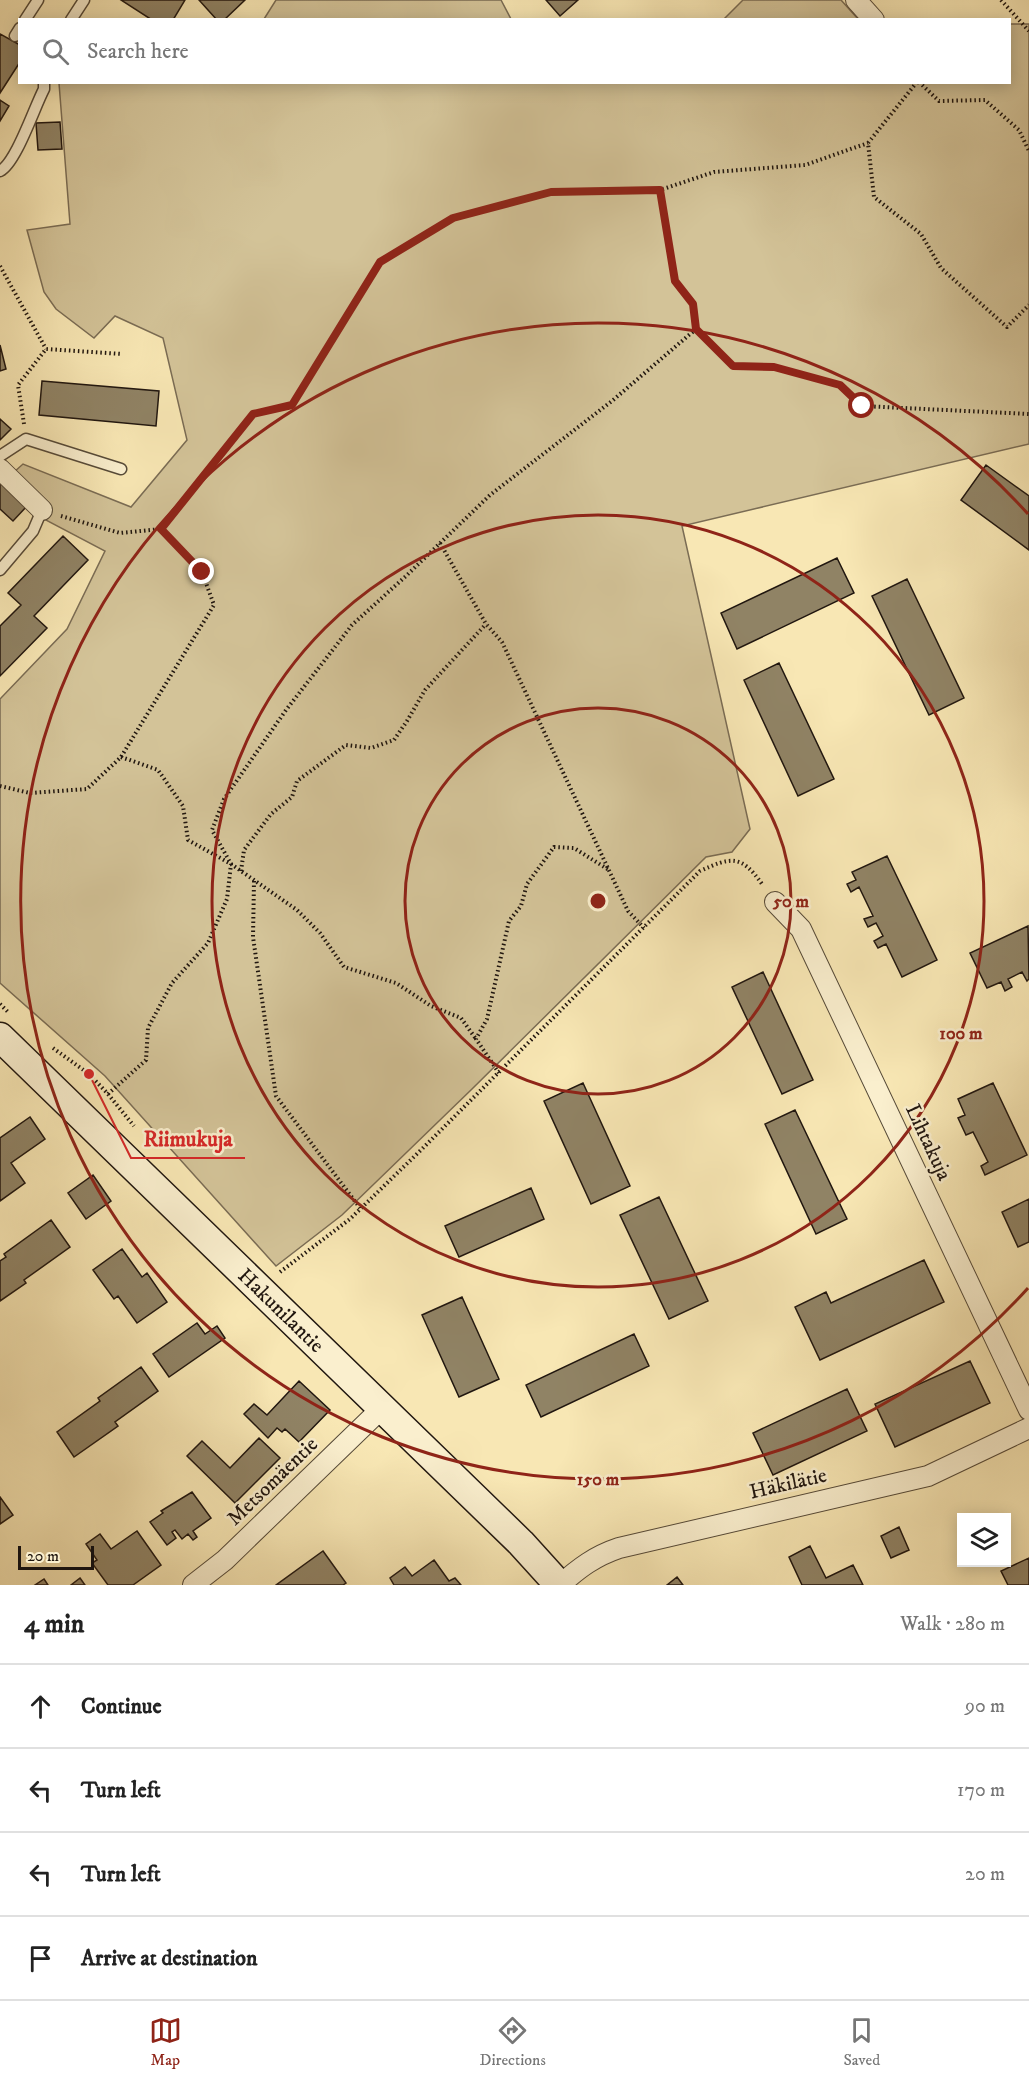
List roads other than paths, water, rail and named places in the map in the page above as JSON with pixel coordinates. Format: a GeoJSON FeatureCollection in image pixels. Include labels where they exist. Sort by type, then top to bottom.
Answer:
{"type":"FeatureCollection","features":[{"type":"Feature","properties":{"kind":"street"},"geometry":{"type":"LineString","coordinates":[[856,0],[872,18]]}},
{"type":"Feature","properties":{"kind":"street"},"geometry":{"type":"LineString","coordinates":[[0,469],[42,510]]}},
{"type":"Feature","properties":{"kind":"street","name":"Lihtakuja"},"geometry":{"type":"LineString","coordinates":[[775,902],[801,929],[1029,1410]]}},
{"type":"Feature","properties":{"kind":"street","name":"Hakunilantie"},"geometry":{"type":"LineString","coordinates":[[0,1037],[521,1543],[559,1585]]}},
{"type":"Feature","properties":{"kind":"street","name":"Metsomäentie"},"geometry":{"type":"LineString","coordinates":[[193,1585],[225,1560],[382,1408]]}},
{"type":"Feature","properties":{"kind":"street","name":"Häkilätie"},"geometry":{"type":"LineString","coordinates":[[559,1585],[582,1565],[601,1554],[928,1476],[1029,1428]]}},
{"type":"Feature","properties":{"kind":"lane"},"geometry":{"type":"LineString","coordinates":[[26,18],[38,0]]}},
{"type":"Feature","properties":{"kind":"lane"},"geometry":{"type":"LineString","coordinates":[[72,18],[84,0]]}},
{"type":"Feature","properties":{"kind":"lane"},"geometry":{"type":"LineString","coordinates":[[0,171],[7,168],[20,143],[44,89],[44,84]]}},
{"type":"Feature","properties":{"kind":"lane"},"geometry":{"type":"LineString","coordinates":[[0,456],[26,439],[121,469]]}},
{"type":"Feature","properties":{"kind":"lane"},"geometry":{"type":"LineString","coordinates":[[0,570],[33,531],[42,510]]}},
{"type":"Feature","properties":{"kind":"place","name":"Riimukuja"},"geometry":{"type":"Point","coordinates":[89,1074]}}]}
